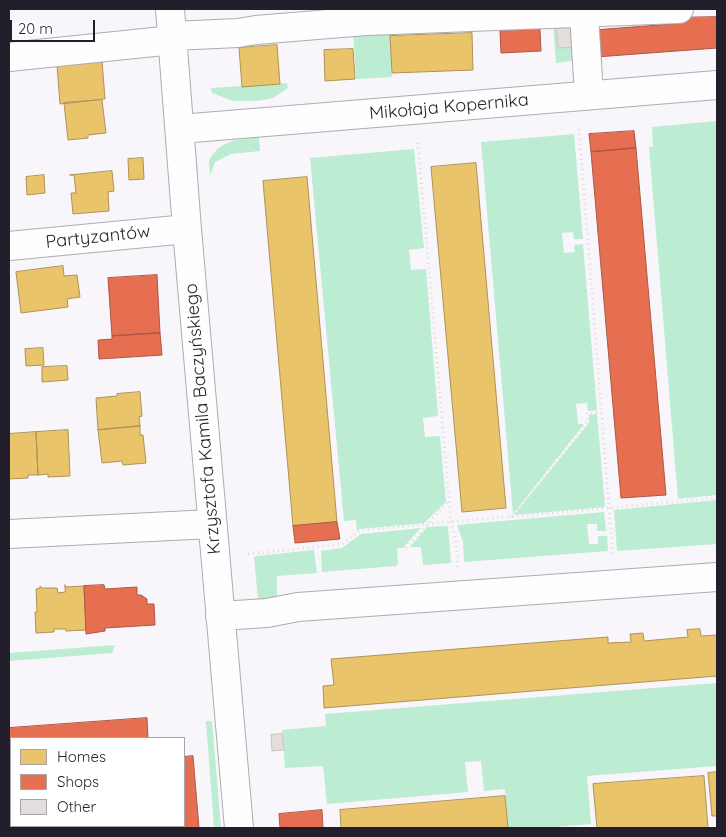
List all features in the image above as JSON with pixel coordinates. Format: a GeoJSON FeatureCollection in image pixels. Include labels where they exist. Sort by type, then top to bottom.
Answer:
{"type":"FeatureCollection","features":[{"type":"Feature","properties":{"kind":"street","name":"Krzysztofa Kamila Baczyńskiego"},"geometry":{"type":"LineString","coordinates":[[170,9],[187,229],[239,828]]}},
{"type":"Feature","properties":{"kind":"street"},"geometry":{"type":"LineString","coordinates":[[9,57],[172,38],[366,21],[679,9]]}},
{"type":"Feature","properties":{"kind":"street"},"geometry":{"type":"LineString","coordinates":[[584,14],[589,95]]}},
{"type":"Feature","properties":{"kind":"street","name":"Mikołaja Kopernika"},"geometry":{"type":"LineString","coordinates":[[180,129],[717,85]]}},
{"type":"Feature","properties":{"kind":"street","name":"Partyzantów"},"geometry":{"type":"LineString","coordinates":[[9,246],[187,229]]}},
{"type":"Feature","properties":{"kind":"street"},"geometry":{"type":"LineString","coordinates":[[9,534],[212,524]]}},
{"type":"Feature","properties":{"kind":"street"},"geometry":{"type":"LineString","coordinates":[[220,616],[267,613],[304,607],[717,577]]}},
{"type":"Feature","properties":{"kind":"path"},"geometry":{"type":"LineString","coordinates":[[579,129],[613,551]]}},
{"type":"Feature","properties":{"kind":"path"},"geometry":{"type":"LineString","coordinates":[[418,143],[451,523],[456,540],[458,562]]}},
{"type":"Feature","properties":{"kind":"path"},"geometry":{"type":"LineString","coordinates":[[511,518],[588,421],[587,413],[601,412]]}},
{"type":"Feature","properties":{"kind":"path"},"geometry":{"type":"LineString","coordinates":[[248,554],[342,544],[361,530],[717,498]]}},
{"type":"Feature","properties":{"kind":"path"},"geometry":{"type":"LineString","coordinates":[[406,548],[449,501]]}},
{"type":"Feature","properties":{"kind":"green space"},"geometry":{"type":"Polygon","coordinates":[[[553,23],[577,26],[557,28],[558,48],[578,47],[578,60],[556,63],[553,23]]]}},
{"type":"Feature","properties":{"kind":"green space"},"geometry":{"type":"Polygon","coordinates":[[[390,29],[392,77],[356,79],[353,30],[390,29]]]}},
{"type":"Feature","properties":{"kind":"green space"},"geometry":{"type":"Polygon","coordinates":[[[287,83],[288,88],[273,98],[257,101],[233,101],[212,93],[211,88],[287,83]]]}},
{"type":"Feature","properties":{"kind":"green space"},"geometry":{"type":"Polygon","coordinates":[[[717,121],[717,495],[678,499],[649,147],[653,147],[652,127],[717,121]]]}},
{"type":"Feature","properties":{"kind":"green space"},"geometry":{"type":"Polygon","coordinates":[[[574,134],[583,239],[574,239],[573,232],[562,233],[564,253],[575,252],[574,245],[583,244],[597,410],[588,411],[587,403],[576,404],[578,424],[584,424],[513,514],[481,142],[574,134]]]}},
{"type":"Feature","properties":{"kind":"green space"},"geometry":{"type":"Polygon","coordinates":[[[259,137],[260,151],[231,154],[215,162],[210,176],[209,160],[224,144],[259,137]]]}},
{"type":"Feature","properties":{"kind":"green space"},"geometry":{"type":"Polygon","coordinates":[[[414,149],[424,248],[409,250],[411,270],[426,269],[438,416],[423,418],[425,437],[440,436],[446,502],[424,523],[359,529],[357,531],[356,520],[344,521],[310,158],[414,149]]]}},
{"type":"Feature","properties":{"kind":"green space"},"geometry":{"type":"Polygon","coordinates":[[[597,414],[605,507],[514,515],[589,423],[589,415],[597,414]]]}},
{"type":"Feature","properties":{"kind":"green space"},"geometry":{"type":"Polygon","coordinates":[[[717,500],[717,544],[617,551],[614,510],[717,500]]]}},
{"type":"Feature","properties":{"kind":"green space"},"geometry":{"type":"Polygon","coordinates":[[[604,512],[606,531],[597,531],[597,524],[587,524],[589,544],[598,544],[598,536],[607,536],[608,551],[464,562],[463,542],[457,525],[604,512]]]}},
{"type":"Feature","properties":{"kind":"green space"},"geometry":{"type":"Polygon","coordinates":[[[448,526],[451,563],[423,565],[421,547],[410,547],[427,527],[448,526]]]}},
{"type":"Feature","properties":{"kind":"green space"},"geometry":{"type":"Polygon","coordinates":[[[421,528],[403,548],[397,548],[398,563],[396,566],[322,572],[321,551],[342,548],[361,534],[421,528]]]}},
{"type":"Feature","properties":{"kind":"green space"},"geometry":{"type":"Polygon","coordinates":[[[314,550],[317,573],[277,576],[277,598],[258,600],[254,557],[314,550]]]}},
{"type":"Feature","properties":{"kind":"green space"},"geometry":{"type":"Polygon","coordinates":[[[115,645],[112,653],[9,661],[9,653],[115,645]]]}},
{"type":"Feature","properties":{"kind":"green space"},"geometry":{"type":"Polygon","coordinates":[[[717,683],[717,766],[587,776],[591,824],[543,828],[508,828],[505,789],[484,791],[481,761],[465,762],[468,792],[327,804],[323,766],[285,768],[282,730],[326,726],[325,714],[717,683]]]}},
{"type":"Feature","properties":{"kind":"green space"},"geometry":{"type":"Polygon","coordinates":[[[206,721],[212,721],[221,828],[214,828],[206,721]]]}},
{"type":"Feature","properties":{"kind":"building: Homes"},"geometry":{"type":"Polygon","coordinates":[[[472,33],[473,70],[392,73],[390,36],[472,33]]]}},
{"type":"Feature","properties":{"kind":"building: Homes"},"geometry":{"type":"Polygon","coordinates":[[[277,45],[280,84],[242,87],[239,48],[277,45]]]}},
{"type":"Feature","properties":{"kind":"building: Homes"},"geometry":{"type":"Polygon","coordinates":[[[353,49],[355,79],[325,81],[324,50],[353,49]]]}},
{"type":"Feature","properties":{"kind":"building: Homes"},"geometry":{"type":"Polygon","coordinates":[[[102,61],[105,99],[60,104],[57,65],[102,61]]]}},
{"type":"Feature","properties":{"kind":"building: Homes"},"geometry":{"type":"Polygon","coordinates":[[[102,100],[106,133],[88,135],[88,138],[68,140],[64,103],[102,100]]]}},
{"type":"Feature","properties":{"kind":"building: Homes"},"geometry":{"type":"Polygon","coordinates":[[[143,158],[144,179],[129,180],[128,159],[143,158]]]}},
{"type":"Feature","properties":{"kind":"building: Homes"},"geometry":{"type":"Polygon","coordinates":[[[476,163],[506,508],[462,512],[431,167],[476,163]]]}},
{"type":"Feature","properties":{"kind":"building: Homes"},"geometry":{"type":"Polygon","coordinates":[[[112,171],[114,191],[108,192],[109,211],[73,214],[71,193],[76,193],[74,175],[70,175],[112,171]]]}},
{"type":"Feature","properties":{"kind":"building: Homes"},"geometry":{"type":"Polygon","coordinates":[[[44,175],[45,193],[27,195],[26,177],[44,175]]]}},
{"type":"Feature","properties":{"kind":"building: Homes"},"geometry":{"type":"Polygon","coordinates":[[[307,177],[337,522],[293,526],[263,181],[307,177]]]}},
{"type":"Feature","properties":{"kind":"building: Homes"},"geometry":{"type":"Polygon","coordinates":[[[63,266],[64,276],[77,275],[80,297],[67,299],[68,307],[21,313],[16,272],[63,266]]]}},
{"type":"Feature","properties":{"kind":"building: Homes"},"geometry":{"type":"Polygon","coordinates":[[[43,348],[44,365],[26,366],[25,349],[43,348]]]}},
{"type":"Feature","properties":{"kind":"building: Homes"},"geometry":{"type":"Polygon","coordinates":[[[67,366],[68,380],[42,382],[42,367],[67,366]]]}},
{"type":"Feature","properties":{"kind":"building: Homes"},"geometry":{"type":"Polygon","coordinates":[[[140,392],[142,416],[139,417],[140,426],[98,430],[96,398],[140,392]]]}},
{"type":"Feature","properties":{"kind":"building: Homes"},"geometry":{"type":"Polygon","coordinates":[[[140,426],[140,435],[143,435],[146,463],[123,465],[122,461],[102,463],[98,430],[140,426]]]}},
{"type":"Feature","properties":{"kind":"building: Homes"},"geometry":{"type":"Polygon","coordinates":[[[68,430],[70,476],[48,477],[48,474],[38,475],[36,432],[68,430]]]}},
{"type":"Feature","properties":{"kind":"building: Homes"},"geometry":{"type":"Polygon","coordinates":[[[36,432],[38,475],[28,475],[28,478],[9,479],[9,434],[36,432]]]}},
{"type":"Feature","properties":{"kind":"building: Homes"},"geometry":{"type":"Polygon","coordinates":[[[65,585],[66,587],[84,586],[86,630],[66,631],[66,629],[54,629],[54,632],[36,633],[36,589],[40,588],[40,586],[42,588],[57,588],[58,593],[65,592],[65,585]]]}},
{"type":"Feature","properties":{"kind":"building: Homes"},"geometry":{"type":"Polygon","coordinates":[[[700,629],[701,636],[717,635],[717,676],[324,708],[323,686],[334,685],[331,659],[608,637],[608,643],[631,642],[630,634],[643,633],[644,641],[688,637],[687,630],[700,629]]]}},
{"type":"Feature","properties":{"kind":"building: Homes"},"geometry":{"type":"Polygon","coordinates":[[[717,772],[717,816],[712,816],[708,773],[717,772]]]}},
{"type":"Feature","properties":{"kind":"building: Homes"},"geometry":{"type":"Polygon","coordinates":[[[704,776],[708,828],[597,828],[593,784],[704,776]]]}},
{"type":"Feature","properties":{"kind":"building: Homes"},"geometry":{"type":"Polygon","coordinates":[[[505,796],[508,828],[341,828],[340,810],[505,796]]]}},
{"type":"Feature","properties":{"kind":"building: Shops"},"geometry":{"type":"Polygon","coordinates":[[[717,17],[717,48],[596,57],[594,30],[671,24],[671,18],[717,17]]]}},
{"type":"Feature","properties":{"kind":"building: Shops"},"geometry":{"type":"Polygon","coordinates":[[[540,29],[541,51],[501,53],[500,31],[540,29]]]}},
{"type":"Feature","properties":{"kind":"building: Shops"},"geometry":{"type":"Polygon","coordinates":[[[634,131],[636,148],[591,152],[589,134],[634,131]]]}},
{"type":"Feature","properties":{"kind":"building: Shops"},"geometry":{"type":"Polygon","coordinates":[[[636,148],[666,495],[621,498],[591,152],[636,148]]]}},
{"type":"Feature","properties":{"kind":"building: Shops"},"geometry":{"type":"Polygon","coordinates":[[[157,275],[160,333],[112,336],[108,278],[157,275]]]}},
{"type":"Feature","properties":{"kind":"building: Shops"},"geometry":{"type":"Polygon","coordinates":[[[160,333],[162,355],[99,359],[98,340],[112,339],[112,336],[160,333]]]}},
{"type":"Feature","properties":{"kind":"building: Shops"},"geometry":{"type":"Polygon","coordinates":[[[337,522],[340,539],[295,543],[293,526],[337,522]]]}},
{"type":"Feature","properties":{"kind":"building: Shops"},"geometry":{"type":"Polygon","coordinates":[[[104,585],[105,589],[137,587],[137,595],[147,599],[147,604],[154,604],[155,625],[105,628],[105,631],[86,634],[84,586],[104,585]]]}},
{"type":"Feature","properties":{"kind":"building: Shops"},"geometry":{"type":"Polygon","coordinates":[[[147,718],[148,737],[10,737],[10,827],[155,828],[9,828],[9,728],[147,718]]]}},
{"type":"Feature","properties":{"kind":"building: Shops"},"geometry":{"type":"Polygon","coordinates":[[[193,756],[199,828],[173,828],[185,827],[185,757],[193,756]]]}},
{"type":"Feature","properties":{"kind":"building: Shops"},"geometry":{"type":"Polygon","coordinates":[[[322,810],[323,828],[280,828],[279,814],[322,810]]]}},
{"type":"Feature","properties":{"kind":"building: Other"},"geometry":{"type":"Polygon","coordinates":[[[577,26],[578,47],[558,48],[556,28],[577,26]]]}},
{"type":"Feature","properties":{"kind":"building: Other"},"geometry":{"type":"Polygon","coordinates":[[[282,734],[284,750],[272,751],[271,735],[282,734]]]}}]}
